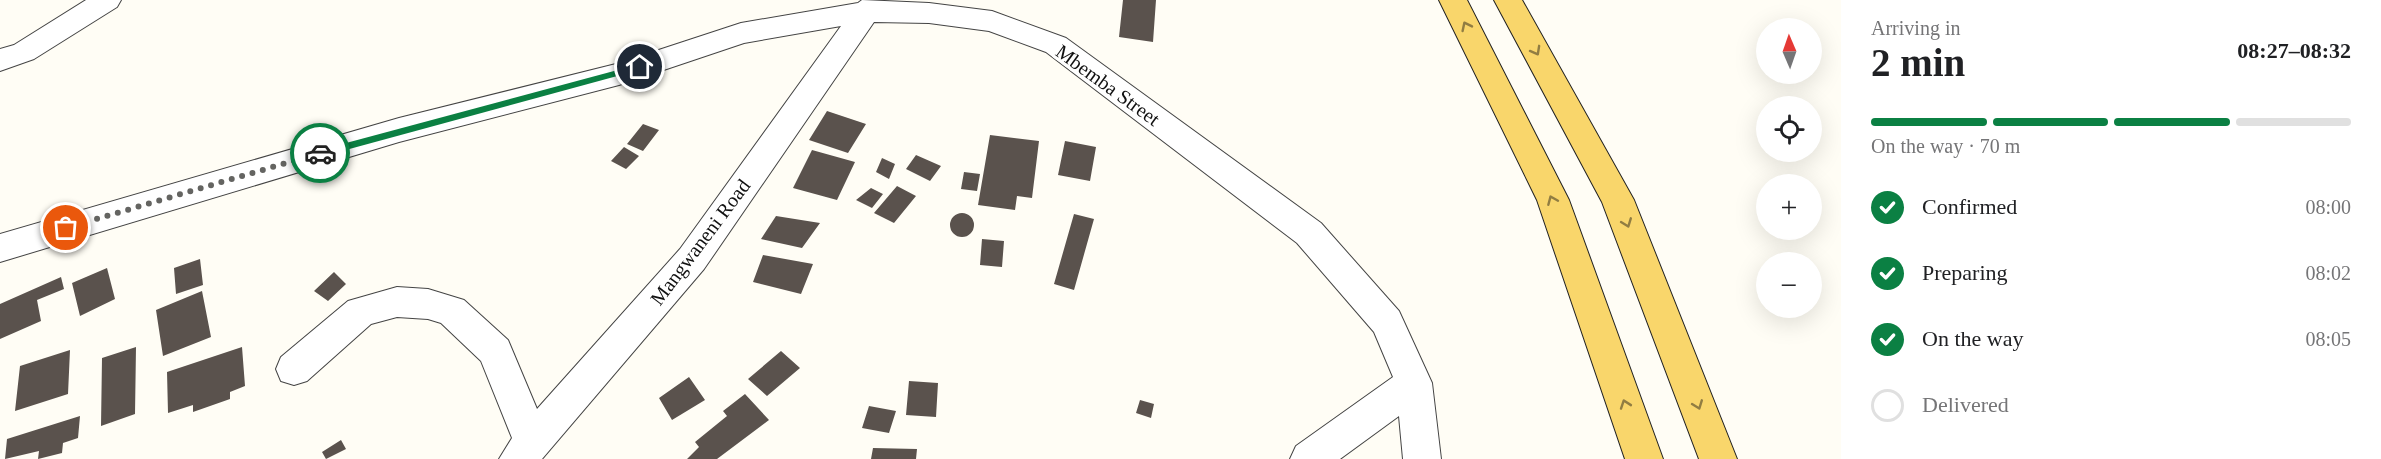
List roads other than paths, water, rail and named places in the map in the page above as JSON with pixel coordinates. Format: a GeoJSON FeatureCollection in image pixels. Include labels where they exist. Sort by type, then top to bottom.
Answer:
{"type":"FeatureCollection","features":[{"type":"Feature","properties":{"kind":"main road"},"geometry":{"type":"LineString","coordinates":[[1453,0],[1553,200],[1644,459]]}},
{"type":"Feature","properties":{"kind":"main road"},"geometry":{"type":"LineString","coordinates":[[1508,0],[1618,200],[1718,459]]}},
{"type":"Feature","properties":{"kind":"street"},"geometry":{"type":"LineString","coordinates":[[0,60],[24,52],[107,0]]}},
{"type":"Feature","properties":{"kind":"street","name":"Mbemba Street"},"geometry":{"type":"LineString","coordinates":[[0,248],[399,130],[619,74],[811,10],[873,6],[992,21],[1056,45],[1309,233],[1387,322],[1414,383],[1422,459]]}},
{"type":"Feature","properties":{"kind":"street","name":"Mangwaneni Road"},"geometry":{"type":"LineString","coordinates":[[526,452],[692,259],[873,6]]}},
{"type":"Feature","properties":{"kind":"street"},"geometry":{"type":"LineString","coordinates":[[294,369],[360,312],[397,302],[428,303],[452,311],[495,351],[526,452]]}},
{"type":"Feature","properties":{"kind":"street"},"geometry":{"type":"LineString","coordinates":[[1309,459],[1414,383]]}}]}
